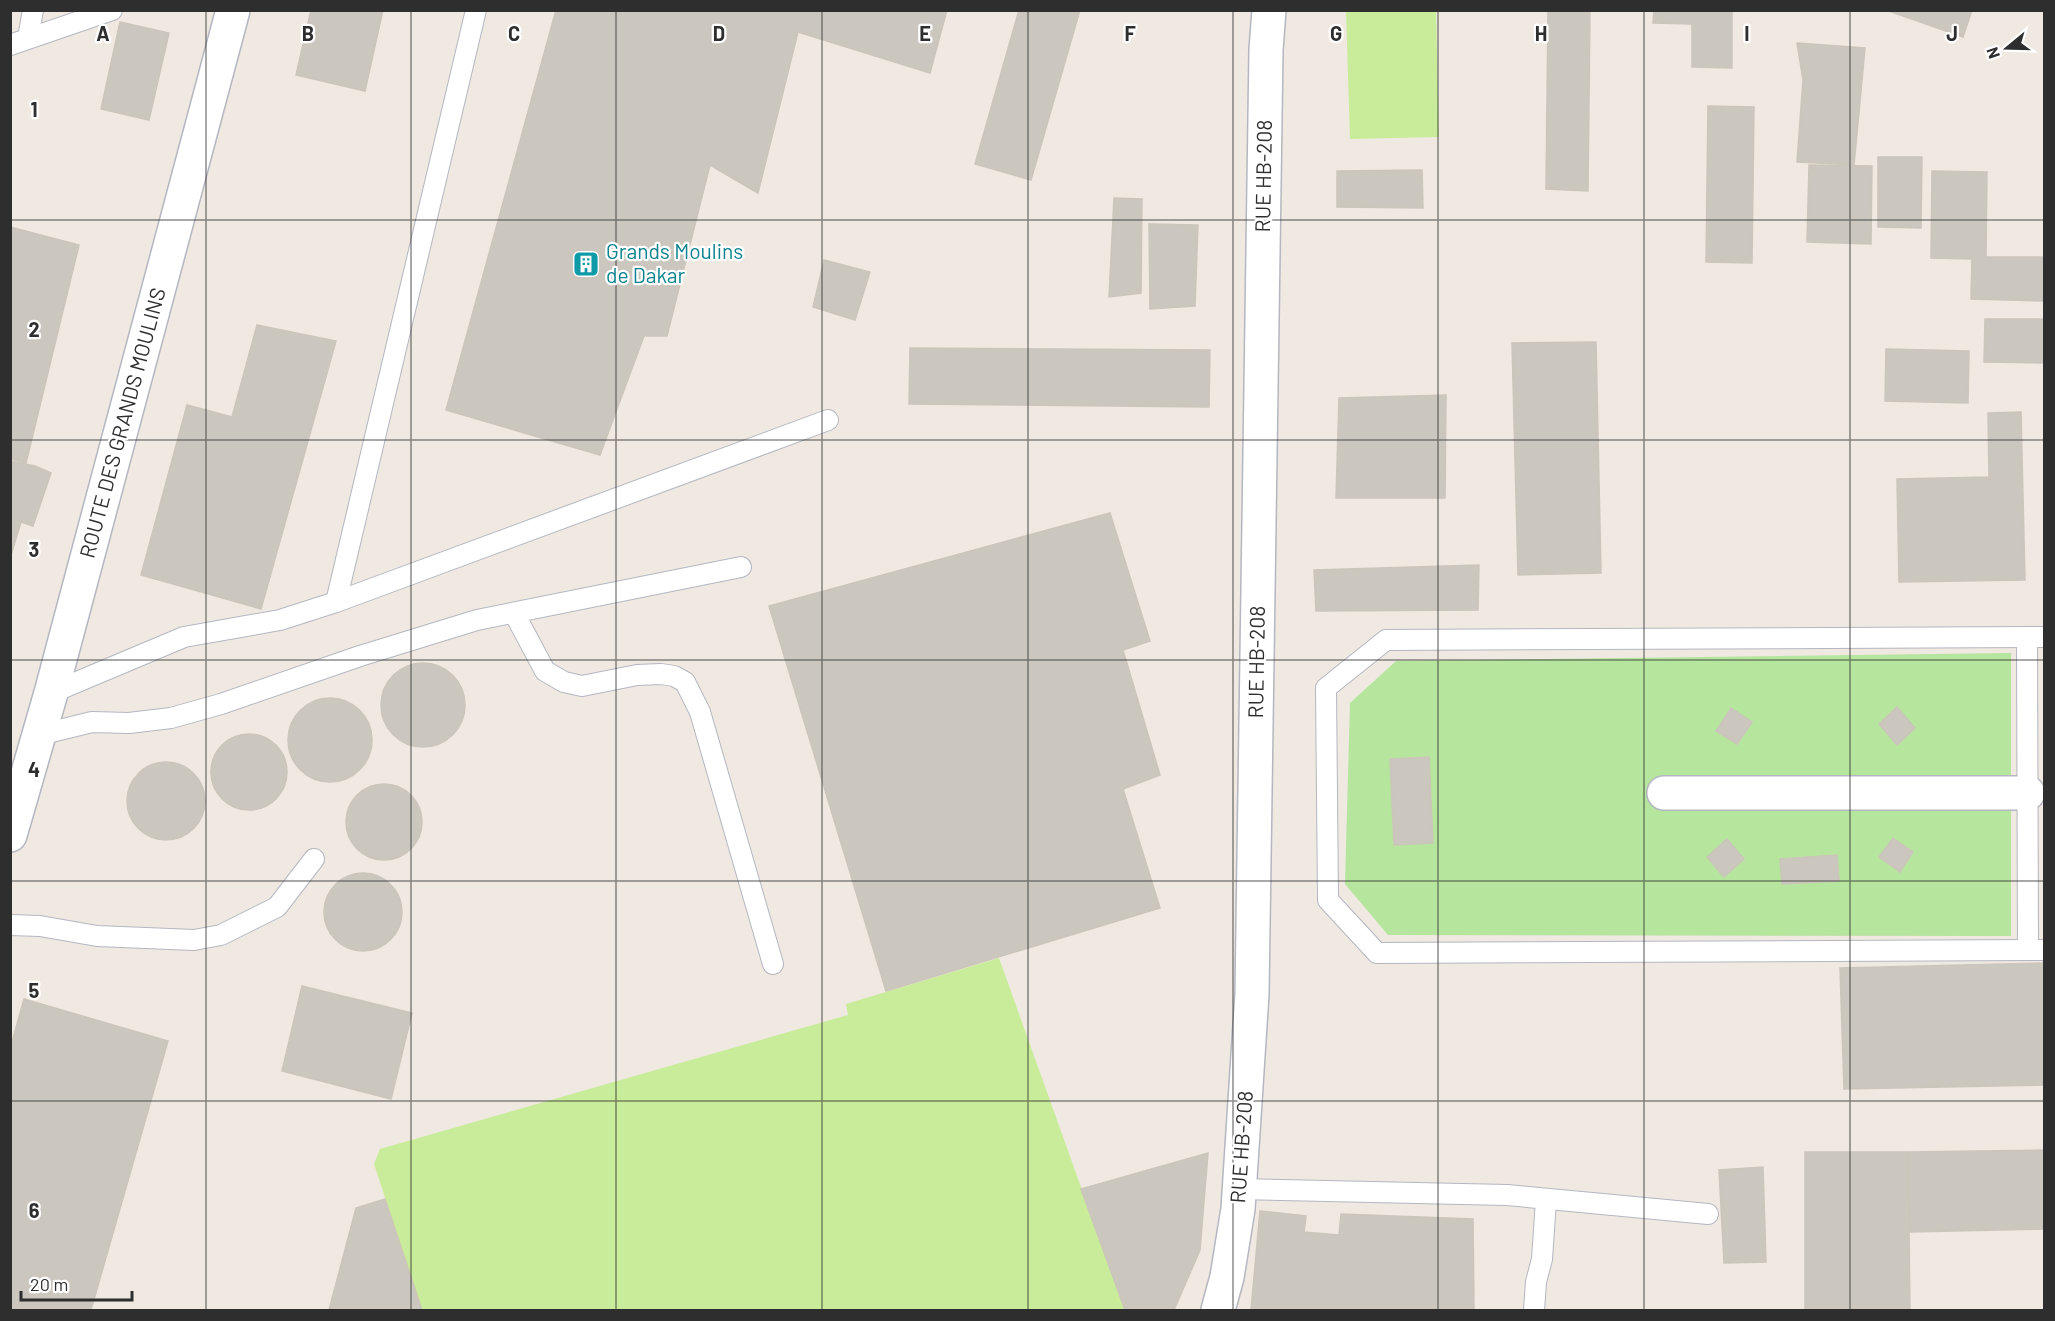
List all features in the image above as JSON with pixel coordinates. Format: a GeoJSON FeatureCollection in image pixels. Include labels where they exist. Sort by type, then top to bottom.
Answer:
{"type":"FeatureCollection","features":[{"type":"Feature","properties":{"kind":"street","name":"ROUTE DES GRANDS MOULINS"},"geometry":{"type":"LineString","coordinates":[[10,835],[51,693],[233,10]]}},
{"type":"Feature","properties":{"kind":"street","name":"RUE HB-208"},"geometry":{"type":"LineString","coordinates":[[1218,1311],[1227,1277],[1238,1209],[1252,994],[1266,50],[1269,10]]}},
{"type":"Feature","properties":{"kind":"street"},"geometry":{"type":"LineString","coordinates":[[1664,793],[2028,793]]}},
{"type":"Feature","properties":{"kind":"lane"},"geometry":{"type":"LineString","coordinates":[[19,42],[33,10]]}},
{"type":"Feature","properties":{"kind":"lane"},"geometry":{"type":"LineString","coordinates":[[19,42],[112,10]]}},
{"type":"Feature","properties":{"kind":"lane"},"geometry":{"type":"LineString","coordinates":[[336,602],[476,10]]}},
{"type":"Feature","properties":{"kind":"lane"},"geometry":{"type":"LineString","coordinates":[[51,693],[184,637],[280,620],[336,602],[828,420]]}},
{"type":"Feature","properties":{"kind":"lane"},"geometry":{"type":"LineString","coordinates":[[39,735],[92,722],[129,723],[171,718],[221,704],[360,656],[477,620],[741,567]]}},
{"type":"Feature","properties":{"kind":"lane"},"geometry":{"type":"LineString","coordinates":[[513,613],[545,672],[564,682],[582,686],[637,675],[661,674],[674,676],[685,682],[700,712],[773,964]]}},
{"type":"Feature","properties":{"kind":"lane"},"geometry":{"type":"LineString","coordinates":[[2036,637],[2028,793],[2036,950],[1377,953],[1328,900],[1326,688],[1386,640],[2036,637]]}},
{"type":"Feature","properties":{"kind":"lane"},"geometry":{"type":"LineString","coordinates":[[10,925],[40,926],[97,936],[194,940],[220,935],[277,907],[314,859]]}},
{"type":"Feature","properties":{"kind":"lane"},"geometry":{"type":"LineString","coordinates":[[1239,1189],[1508,1195],[1708,1214]]}},
{"type":"Feature","properties":{"kind":"lane"},"geometry":{"type":"LineString","coordinates":[[1534,1311],[1536,1281],[1542,1258],[1546,1200]]}},
{"type":"Feature","properties":{"kind":"green space"},"geometry":{"type":"Polygon","coordinates":[[[1346,11],[1436,11],[1439,137],[1350,139],[1346,11]]]}},
{"type":"Feature","properties":{"kind":"green space"},"geometry":{"type":"Polygon","coordinates":[[[2011,653],[2011,936],[1388,935],[1345,884],[1350,703],[1396,661],[2011,653]]]}},
{"type":"Feature","properties":{"kind":"green space"},"geometry":{"type":"Polygon","coordinates":[[[999,958],[1125,1310],[422,1310],[374,1164],[380,1149],[848,1015],[846,1004],[999,958]]]}},
{"type":"Feature","properties":{"kind":"building"},"geometry":{"type":"Polygon","coordinates":[[[311,10],[383,10],[365,91],[296,75],[311,10]]]}},
{"type":"Feature","properties":{"kind":"building","name":"Grands Moulins de Dakar"},"geometry":{"type":"Polygon","coordinates":[[[556,10],[947,10],[930,73],[798,32],[758,193],[710,165],[667,336],[644,336],[600,455],[446,410],[556,10]]]}},
{"type":"Feature","properties":{"kind":"building"},"geometry":{"type":"Polygon","coordinates":[[[1019,10],[1080,10],[1031,180],[975,164],[1019,10]]]}},
{"type":"Feature","properties":{"kind":"building"},"geometry":{"type":"Polygon","coordinates":[[[1548,10],[1590,10],[1588,191],[1546,189],[1548,10]]]}},
{"type":"Feature","properties":{"kind":"building"},"geometry":{"type":"Polygon","coordinates":[[[1654,10],[1732,10],[1732,68],[1692,67],[1692,24],[1653,23],[1654,10]]]}},
{"type":"Feature","properties":{"kind":"building"},"geometry":{"type":"Polygon","coordinates":[[[1886,10],[1972,10],[1963,37],[1886,10]]]}},
{"type":"Feature","properties":{"kind":"building"},"geometry":{"type":"Polygon","coordinates":[[[120,22],[169,33],[149,120],[101,109],[120,22]]]}},
{"type":"Feature","properties":{"kind":"building"},"geometry":{"type":"Polygon","coordinates":[[[1797,43],[1865,48],[1854,165],[1797,162],[1803,80],[1797,43]]]}},
{"type":"Feature","properties":{"kind":"building"},"geometry":{"type":"Polygon","coordinates":[[[1708,106],[1754,107],[1752,263],[1706,262],[1708,106]]]}},
{"type":"Feature","properties":{"kind":"building"},"geometry":{"type":"Polygon","coordinates":[[[1878,157],[1922,157],[1921,228],[1878,227],[1878,157]]]}},
{"type":"Feature","properties":{"kind":"building"},"geometry":{"type":"Polygon","coordinates":[[[1809,165],[1872,166],[1871,244],[1807,242],[1809,165]]]}},
{"type":"Feature","properties":{"kind":"building"},"geometry":{"type":"Polygon","coordinates":[[[1422,170],[1423,208],[1337,207],[1337,171],[1422,170]]]}},
{"type":"Feature","properties":{"kind":"building"},"geometry":{"type":"Polygon","coordinates":[[[1932,171],[1987,172],[1986,257],[2044,257],[2044,301],[1971,299],[1972,259],[1931,258],[1932,171]]]}},
{"type":"Feature","properties":{"kind":"building"},"geometry":{"type":"Polygon","coordinates":[[[1114,198],[1142,199],[1141,293],[1109,297],[1114,198]]]}},
{"type":"Feature","properties":{"kind":"building"},"geometry":{"type":"Polygon","coordinates":[[[1149,224],[1198,225],[1195,306],[1150,309],[1149,224]]]}},
{"type":"Feature","properties":{"kind":"building"},"geometry":{"type":"Polygon","coordinates":[[[10,227],[79,245],[26,463],[10,459],[10,227]]]}},
{"type":"Feature","properties":{"kind":"building"},"geometry":{"type":"Polygon","coordinates":[[[824,260],[870,272],[855,320],[813,307],[824,260]]]}},
{"type":"Feature","properties":{"kind":"building"},"geometry":{"type":"Polygon","coordinates":[[[1985,319],[2044,319],[2044,363],[1984,362],[1985,319]]]}},
{"type":"Feature","properties":{"kind":"building"},"geometry":{"type":"Polygon","coordinates":[[[257,325],[336,341],[261,609],[141,575],[187,405],[232,417],[257,325]]]}},
{"type":"Feature","properties":{"kind":"building"},"geometry":{"type":"Polygon","coordinates":[[[1596,342],[1601,573],[1518,575],[1512,343],[1596,342]]]}},
{"type":"Feature","properties":{"kind":"building"},"geometry":{"type":"Polygon","coordinates":[[[910,348],[1210,350],[1209,407],[909,404],[910,348]]]}},
{"type":"Feature","properties":{"kind":"building"},"geometry":{"type":"Polygon","coordinates":[[[1886,349],[1969,351],[1968,403],[1885,401],[1886,349]]]}},
{"type":"Feature","properties":{"kind":"building"},"geometry":{"type":"Polygon","coordinates":[[[1446,395],[1445,498],[1336,498],[1339,398],[1446,395]]]}},
{"type":"Feature","properties":{"kind":"building"},"geometry":{"type":"Polygon","coordinates":[[[2021,412],[2025,580],[1899,582],[1897,479],[1989,477],[1988,413],[2021,412]]]}},
{"type":"Feature","properties":{"kind":"building"},"geometry":{"type":"Polygon","coordinates":[[[10,461],[35,466],[51,473],[33,526],[21,522],[11,555],[10,461]]]}},
{"type":"Feature","properties":{"kind":"building"},"geometry":{"type":"Polygon","coordinates":[[[1110,513],[1150,641],[1123,650],[1160,775],[1123,789],[1160,908],[886,991],[769,606],[1110,513]]]}},
{"type":"Feature","properties":{"kind":"building"},"geometry":{"type":"Polygon","coordinates":[[[1479,565],[1478,610],[1316,611],[1314,570],[1479,565]]]}},
{"type":"Feature","properties":{"kind":"building"},"geometry":{"type":"Polygon","coordinates":[[[423,663],[439,666],[453,675],[462,689],[465,705],[462,721],[453,735],[439,744],[423,747],[407,744],[393,735],[384,721],[381,705],[384,689],[393,675],[407,666],[423,663]]]}},
{"type":"Feature","properties":{"kind":"building"},"geometry":{"type":"Polygon","coordinates":[[[330,698],[346,701],[360,710],[369,724],[372,740],[369,756],[360,770],[346,779],[330,782],[314,779],[300,770],[291,756],[288,740],[291,724],[300,710],[314,701],[330,698]]]}},
{"type":"Feature","properties":{"kind":"building"},"geometry":{"type":"Polygon","coordinates":[[[1897,707],[1915,728],[1897,745],[1879,724],[1897,707]]]}},
{"type":"Feature","properties":{"kind":"building"},"geometry":{"type":"Polygon","coordinates":[[[1731,708],[1752,722],[1737,744],[1716,731],[1731,708]]]}},
{"type":"Feature","properties":{"kind":"building"},"geometry":{"type":"Polygon","coordinates":[[[257,734],[270,740],[281,751],[287,764],[285,787],[270,804],[257,810],[241,810],[228,804],[213,787],[211,764],[217,751],[234,736],[257,734]]]}},
{"type":"Feature","properties":{"kind":"building"},"geometry":{"type":"Polygon","coordinates":[[[1429,757],[1433,843],[1394,845],[1390,759],[1429,757]]]}},
{"type":"Feature","properties":{"kind":"building"},"geometry":{"type":"Polygon","coordinates":[[[166,762],[181,765],[198,779],[205,801],[202,816],[188,833],[166,840],[151,837],[134,823],[127,801],[130,786],[144,769],[166,762]]]}},
{"type":"Feature","properties":{"kind":"building"},"geometry":{"type":"Polygon","coordinates":[[[377,784],[391,784],[405,790],[416,801],[422,815],[419,837],[411,849],[391,860],[377,860],[363,854],[352,843],[346,829],[346,815],[352,801],[363,790],[377,784]]]}},
{"type":"Feature","properties":{"kind":"building"},"geometry":{"type":"Polygon","coordinates":[[[1893,838],[1913,852],[1900,872],[1879,857],[1893,838]]]}},
{"type":"Feature","properties":{"kind":"building"},"geometry":{"type":"Polygon","coordinates":[[[1727,839],[1744,859],[1724,877],[1707,857],[1727,839]]]}},
{"type":"Feature","properties":{"kind":"building"},"geometry":{"type":"Polygon","coordinates":[[[1837,855],[1839,881],[1782,884],[1780,859],[1837,855]]]}},
{"type":"Feature","properties":{"kind":"building"},"geometry":{"type":"Polygon","coordinates":[[[363,873],[378,876],[390,885],[399,897],[402,912],[399,927],[390,939],[378,948],[363,951],[348,948],[336,939],[327,927],[324,912],[327,897],[336,885],[348,876],[363,873]]]}},
{"type":"Feature","properties":{"kind":"building"},"geometry":{"type":"Polygon","coordinates":[[[2044,963],[2044,1085],[1844,1089],[1840,968],[2044,963]]]}},
{"type":"Feature","properties":{"kind":"building"},"geometry":{"type":"Polygon","coordinates":[[[302,986],[412,1013],[391,1099],[282,1071],[302,986]]]}},
{"type":"Feature","properties":{"kind":"building"},"geometry":{"type":"Polygon","coordinates":[[[24,999],[168,1041],[91,1310],[10,1310],[10,1049],[24,999]]]}},
{"type":"Feature","properties":{"kind":"building"},"geometry":{"type":"Polygon","coordinates":[[[2044,1150],[2044,1229],[1910,1232],[1908,1152],[2044,1150]]]}},
{"type":"Feature","properties":{"kind":"building"},"geometry":{"type":"Polygon","coordinates":[[[1805,1152],[1908,1152],[1910,1310],[1805,1310],[1805,1152]]]}},
{"type":"Feature","properties":{"kind":"building"},"geometry":{"type":"Polygon","coordinates":[[[1208,1153],[1200,1250],[1174,1310],[1125,1310],[1081,1189],[1208,1153]]]}},
{"type":"Feature","properties":{"kind":"building"},"geometry":{"type":"Polygon","coordinates":[[[1763,1167],[1766,1262],[1724,1263],[1719,1170],[1763,1167]]]}},
{"type":"Feature","properties":{"kind":"building"},"geometry":{"type":"Polygon","coordinates":[[[385,1199],[422,1310],[329,1310],[356,1208],[385,1199]]]}},
{"type":"Feature","properties":{"kind":"building"},"geometry":{"type":"Polygon","coordinates":[[[1260,1211],[1306,1216],[1304,1232],[1339,1235],[1341,1214],[1473,1219],[1474,1310],[1251,1310],[1260,1211]]]}},
{"type":"Feature","properties":{"kind":"place","name":"Grands Moulins de Dakar"},"geometry":{"type":"Point","coordinates":[586,264]}}]}
